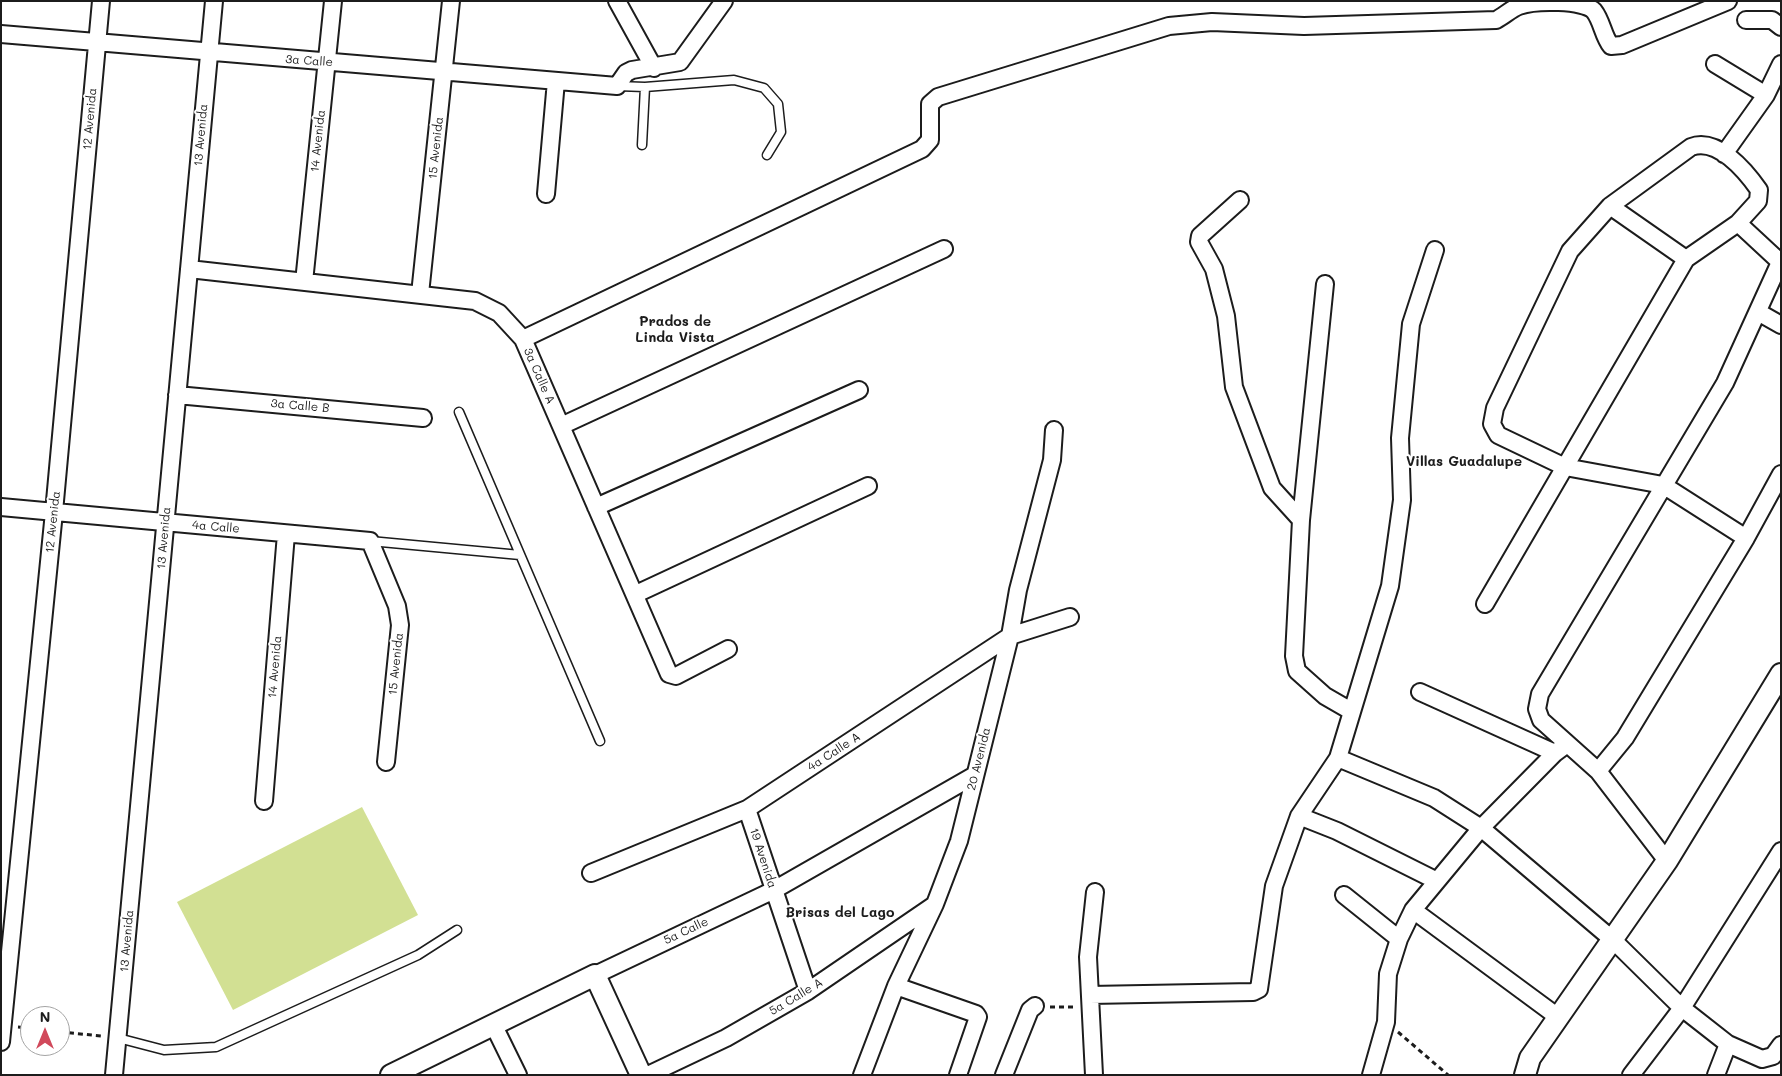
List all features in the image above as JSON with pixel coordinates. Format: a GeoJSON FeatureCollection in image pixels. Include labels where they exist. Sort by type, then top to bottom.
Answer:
{"type":"FeatureCollection","features":[{"type":"Feature","properties":{"kind":"street","name":"12 Avenida"},"geometry":{"type":"LineString","coordinates":[[1,1042],[54,512],[101,1]]}},
{"type":"Feature","properties":{"kind":"street","name":"13 Avenida"},"geometry":{"type":"LineString","coordinates":[[114,1075],[214,1]]}},
{"type":"Feature","properties":{"kind":"street","name":"14 Avenida"},"geometry":{"type":"LineString","coordinates":[[304,282],[333,1]]}},
{"type":"Feature","properties":{"kind":"street","name":"15 Avenida"},"geometry":{"type":"LineString","coordinates":[[420,294],[451,1]]}},
{"type":"Feature","properties":{"kind":"street"},"geometry":{"type":"LineString","coordinates":[[617,86],[626,73],[632,70],[654,68],[680,62],[724,1]]}},
{"type":"Feature","properties":{"kind":"street"},"geometry":{"type":"LineString","coordinates":[[523,339],[922,149],[930,140],[930,104],[938,97],[1169,26],[1212,22],[1304,26],[1496,20],[1517,7],[1531,2],[1575,2],[1588,4],[1596,12],[1604,38],[1610,46],[1622,45],[1728,1]]}},
{"type":"Feature","properties":{"kind":"street"},"geometry":{"type":"LineString","coordinates":[[621,3],[654,68]]}},
{"type":"Feature","properties":{"kind":"street"},"geometry":{"type":"LineString","coordinates":[[1746,20],[1772,20],[1781,27]]}},
{"type":"Feature","properties":{"kind":"street","name":"3a Calle"},"geometry":{"type":"LineString","coordinates":[[1,34],[617,86]]}},
{"type":"Feature","properties":{"kind":"street"},"geometry":{"type":"LineString","coordinates":[[1716,64],[1766,95]]}},
{"type":"Feature","properties":{"kind":"street"},"geometry":{"type":"LineString","coordinates":[[1724,154],[1766,95],[1781,64]]}},
{"type":"Feature","properties":{"kind":"street"},"geometry":{"type":"LineString","coordinates":[[546,194],[556,81]]}},
{"type":"Feature","properties":{"kind":"street"},"geometry":{"type":"LineString","coordinates":[[1485,604],[1566,467],[1686,259],[1738,223],[1758,201],[1759,190],[1724,154],[1711,146],[1699,144],[1691,147],[1610,206],[1570,251],[1494,408],[1492,424],[1498,435],[1566,467],[1663,484],[1746,538]]}},
{"type":"Feature","properties":{"kind":"street"},"geometry":{"type":"LineString","coordinates":[[1240,200],[1200,236],[1198,242],[1214,269],[1226,316],[1234,387],[1272,488],[1301,520]]}},
{"type":"Feature","properties":{"kind":"street"},"geometry":{"type":"LineString","coordinates":[[1610,206],[1686,259]]}},
{"type":"Feature","properties":{"kind":"street"},"geometry":{"type":"LineString","coordinates":[[1561,748],[1541,720],[1537,709],[1540,694],[1663,484],[1725,383],[1780,261],[1738,223]]}},
{"type":"Feature","properties":{"kind":"street"},"geometry":{"type":"LineString","coordinates":[[561,426],[944,249]]}},
{"type":"Feature","properties":{"kind":"street"},"geometry":{"type":"LineString","coordinates":[[1090,1001],[1252,992],[1259,989],[1274,886],[1299,816],[1338,758],[1390,586],[1402,500],[1400,438],[1411,324],[1435,250]]}},
{"type":"Feature","properties":{"kind":"street","name":"3a Calle A"},"geometry":{"type":"LineString","coordinates":[[189,269],[475,300],[499,313],[523,339],[636,594],[669,674],[676,676],[728,649]]}},
{"type":"Feature","properties":{"kind":"street"},"geometry":{"type":"LineString","coordinates":[[1325,284],[1301,520],[1294,656],[1297,671],[1325,696],[1351,711]]}},
{"type":"Feature","properties":{"kind":"street"},"geometry":{"type":"LineString","coordinates":[[1758,312],[1781,325]]}},
{"type":"Feature","properties":{"kind":"street"},"geometry":{"type":"LineString","coordinates":[[596,507],[859,390]]}},
{"type":"Feature","properties":{"kind":"street","name":"3a Calle B"},"geometry":{"type":"LineString","coordinates":[[178,395],[423,418]]}},
{"type":"Feature","properties":{"kind":"street","name":"20 Avenida"},"geometry":{"type":"LineString","coordinates":[[862,1075],[896,986],[935,904],[959,841],[1010,636],[1018,590],[1052,460],[1054,430]]}},
{"type":"Feature","properties":{"kind":"street"},"geometry":{"type":"LineString","coordinates":[[1598,771],[1625,738],[1746,538],[1781,474]]}},
{"type":"Feature","properties":{"kind":"street"},"geometry":{"type":"LineString","coordinates":[[636,594],[868,486]]}},
{"type":"Feature","properties":{"kind":"street","name":"4a Calle"},"geometry":{"type":"LineString","coordinates":[[1,507],[370,541]]}},
{"type":"Feature","properties":{"kind":"street","name":"14 Avenida"},"geometry":{"type":"LineString","coordinates":[[264,801],[286,534]]}},
{"type":"Feature","properties":{"kind":"street","name":"15 Avenida"},"geometry":{"type":"LineString","coordinates":[[370,541],[397,606],[400,625],[386,762]]}},
{"type":"Feature","properties":{"kind":"street","name":"4a Calle A"},"geometry":{"type":"LineString","coordinates":[[591,873],[747,809],[1010,636],[1070,617]]}},
{"type":"Feature","properties":{"kind":"street"},"geometry":{"type":"LineString","coordinates":[[1525,1075],[1530,1058],[1667,861],[1781,674]]}},
{"type":"Feature","properties":{"kind":"street"},"geometry":{"type":"LineString","coordinates":[[1420,692],[1561,748],[1598,771],[1667,861]]}},
{"type":"Feature","properties":{"kind":"street"},"geometry":{"type":"LineString","coordinates":[[1371,1075],[1386,1022],[1388,974],[1399,939],[1413,910],[1481,828],[1561,748]]}},
{"type":"Feature","properties":{"kind":"street"},"geometry":{"type":"LineString","coordinates":[[1338,758],[1434,798],[1481,828],[1613,940],[1682,1008],[1728,1044],[1762,1059],[1774,1056],[1781,1045]]}},
{"type":"Feature","properties":{"kind":"street","name":"5a Calle"},"geometry":{"type":"LineString","coordinates":[[391,1075],[594,975],[774,890],[975,775]]}},
{"type":"Feature","properties":{"kind":"street","name":"19 Avenida"},"geometry":{"type":"LineString","coordinates":[[747,809],[808,991]]}},
{"type":"Feature","properties":{"kind":"street"},"geometry":{"type":"LineString","coordinates":[[1299,816],[1337,831],[1437,882]]}},
{"type":"Feature","properties":{"kind":"street"},"geometry":{"type":"LineString","coordinates":[[1631,1075],[1682,1008],[1781,851]]}},
{"type":"Feature","properties":{"kind":"street"},"geometry":{"type":"LineString","coordinates":[[1094,1075],[1088,957],[1095,892]]}},
{"type":"Feature","properties":{"kind":"street"},"geometry":{"type":"LineString","coordinates":[[1344,895],[1399,939]]}},
{"type":"Feature","properties":{"kind":"street","name":"5a Calle A"},"geometry":{"type":"LineString","coordinates":[[648,1075],[726,1038],[808,991],[935,904]]}},
{"type":"Feature","properties":{"kind":"street"},"geometry":{"type":"LineString","coordinates":[[1413,910],[1558,1017]]}},
{"type":"Feature","properties":{"kind":"street"},"geometry":{"type":"LineString","coordinates":[[594,975],[641,1075]]}},
{"type":"Feature","properties":{"kind":"street"},"geometry":{"type":"LineString","coordinates":[[896,986],[976,1014],[978,1017],[958,1075]]}},
{"type":"Feature","properties":{"kind":"street"},"geometry":{"type":"LineString","coordinates":[[1004,1075],[1030,1010],[1035,1006]]}},
{"type":"Feature","properties":{"kind":"street"},"geometry":{"type":"LineString","coordinates":[[493,1024],[518,1075]]}},
{"type":"Feature","properties":{"kind":"street"},"geometry":{"type":"LineString","coordinates":[[1716,1075],[1728,1044]]}},
{"type":"Feature","properties":{"kind":"lane"},"geometry":{"type":"LineString","coordinates":[[617,86],[645,87],[734,80],[764,88],[778,104],[781,132],[767,156]]}},
{"type":"Feature","properties":{"kind":"lane"},"geometry":{"type":"LineString","coordinates":[[642,146],[645,87]]}},
{"type":"Feature","properties":{"kind":"lane"},"geometry":{"type":"LineString","coordinates":[[459,412],[600,741]]}},
{"type":"Feature","properties":{"kind":"lane"},"geometry":{"type":"LineString","coordinates":[[370,541],[520,555]]}},
{"type":"Feature","properties":{"kind":"lane"},"geometry":{"type":"LineString","coordinates":[[118,1038],[164,1050],[216,1047],[418,955],[457,930]]}},
{"type":"Feature","properties":{"kind":"path"},"geometry":{"type":"LineString","coordinates":[[1035,1006],[1090,1001]]}},
{"type":"Feature","properties":{"kind":"path"},"geometry":{"type":"LineString","coordinates":[[1386,1022],[1448,1075]]}},
{"type":"Feature","properties":{"kind":"path"},"geometry":{"type":"LineString","coordinates":[[70,1033],[118,1038]]}},
{"type":"Feature","properties":{"kind":"green space"},"geometry":{"type":"Polygon","coordinates":[[[362,807],[418,915],[233,1010],[177,902],[362,807]]]}},
{"type":"Feature","properties":{"kind":"district","name":"Prados de Linda Vista"},"geometry":{"type":"Point","coordinates":[675,330]}},
{"type":"Feature","properties":{"kind":"district","name":"Villas Guadalupe"},"geometry":{"type":"Point","coordinates":[1464,462]}},
{"type":"Feature","properties":{"kind":"district","name":"Brisas del Lago"},"geometry":{"type":"Point","coordinates":[840,913]}}]}
